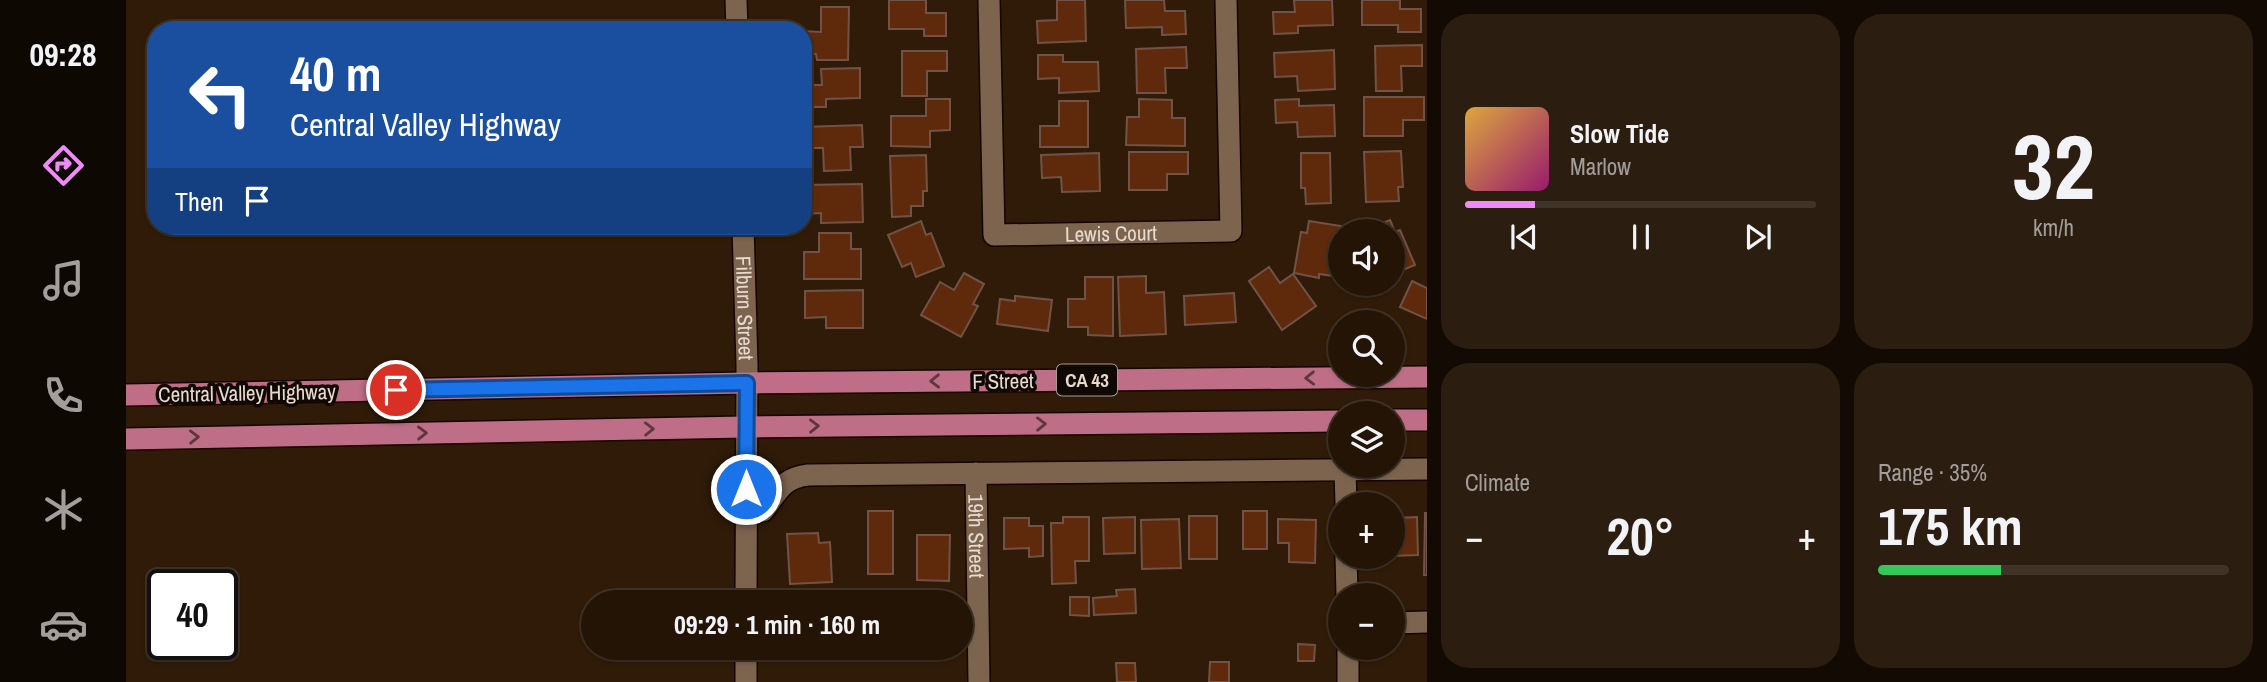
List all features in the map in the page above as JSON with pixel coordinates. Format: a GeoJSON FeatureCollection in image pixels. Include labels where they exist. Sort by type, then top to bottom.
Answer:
{"type":"FeatureCollection","features":[{"type":"Feature","properties":{"kind":"main road","name":"F Street"},"geometry":{"type":"LineString","coordinates":[[747,383],[1427,377]]}},
{"type":"Feature","properties":{"kind":"main road","name":"Central Valley Highway"},"geometry":{"type":"LineString","coordinates":[[126,395],[747,383]]}},
{"type":"Feature","properties":{"kind":"main road"},"geometry":{"type":"LineString","coordinates":[[1405,421],[1427,420]]}},
{"type":"Feature","properties":{"kind":"main road","name":"F Street"},"geometry":{"type":"LineString","coordinates":[[746,427],[1328,421]]}},
{"type":"Feature","properties":{"kind":"main road","name":"Central Valley Highway"},"geometry":{"type":"LineString","coordinates":[[126,439],[746,427]]}},
{"type":"Feature","properties":{"kind":"street"},"geometry":{"type":"LineString","coordinates":[[736,0],[737,21]]}},
{"type":"Feature","properties":{"kind":"street","name":"Lewis Court"},"geometry":{"type":"LineString","coordinates":[[989,0],[994,235],[1231,231],[1226,0]]}},
{"type":"Feature","properties":{"kind":"street","name":"Filburn Street"},"geometry":{"type":"LineString","coordinates":[[743,235],[747,383],[746,590]]}},
{"type":"Feature","properties":{"kind":"street"},"geometry":{"type":"LineString","coordinates":[[1405,469],[1427,469]]}},
{"type":"Feature","properties":{"kind":"street"},"geometry":{"type":"LineString","coordinates":[[746,512],[763,511],[786,481],[796,476],[1328,470]]}},
{"type":"Feature","properties":{"kind":"street","name":"19th Street"},"geometry":{"type":"LineString","coordinates":[[976,473],[979,682]]}},
{"type":"Feature","properties":{"kind":"street"},"geometry":{"type":"LineString","coordinates":[[1405,623],[1427,622]]}},
{"type":"Feature","properties":{"kind":"street"},"geometry":{"type":"LineString","coordinates":[[746,660],[746,682]]}},
{"type":"Feature","properties":{"kind":"street"},"geometry":{"type":"LineString","coordinates":[[1348,660],[1348,682]]}},
{"type":"Feature","properties":{"kind":"building"},"geometry":{"type":"Polygon","coordinates":[[[889,0],[926,0],[926,13],[946,13],[946,36],[924,36],[924,29],[889,29],[889,0]]]}},
{"type":"Feature","properties":{"kind":"building"},"geometry":{"type":"Polygon","coordinates":[[[1057,0],[1085,0],[1086,41],[1038,43],[1037,21],[1057,20],[1057,0]]]}},
{"type":"Feature","properties":{"kind":"building"},"geometry":{"type":"Polygon","coordinates":[[[1125,0],[1164,0],[1165,11],[1185,11],[1186,34],[1162,35],[1162,27],[1126,28],[1125,0]]]}},
{"type":"Feature","properties":{"kind":"building"},"geometry":{"type":"Polygon","coordinates":[[[1294,0],[1332,0],[1333,25],[1298,26],[1298,33],[1274,34],[1273,12],[1295,12],[1294,0]]]}},
{"type":"Feature","properties":{"kind":"building"},"geometry":{"type":"Polygon","coordinates":[[[1362,0],[1400,0],[1400,9],[1421,9],[1421,32],[1398,32],[1398,25],[1362,25],[1362,0]]]}},
{"type":"Feature","properties":{"kind":"building"},"geometry":{"type":"Polygon","coordinates":[[[821,7],[849,7],[848,60],[817,60],[816,54],[812,54],[812,32],[821,32],[821,7]]]}},
{"type":"Feature","properties":{"kind":"building"},"geometry":{"type":"Polygon","coordinates":[[[1422,45],[1422,66],[1401,66],[1402,91],[1376,91],[1375,46],[1422,45]]]}},
{"type":"Feature","properties":{"kind":"building"},"geometry":{"type":"Polygon","coordinates":[[[1186,47],[1187,68],[1165,68],[1166,93],[1137,93],[1136,49],[1186,47]]]}},
{"type":"Feature","properties":{"kind":"building"},"geometry":{"type":"Polygon","coordinates":[[[1334,50],[1335,89],[1298,91],[1297,76],[1275,77],[1274,53],[1334,50]]]}},
{"type":"Feature","properties":{"kind":"building"},"geometry":{"type":"Polygon","coordinates":[[[902,51],[947,51],[947,71],[927,71],[927,96],[902,96],[902,51]]]}},
{"type":"Feature","properties":{"kind":"building"},"geometry":{"type":"Polygon","coordinates":[[[1038,55],[1063,55],[1063,62],[1098,62],[1099,91],[1059,93],[1059,78],[1038,79],[1038,55]]]}},
{"type":"Feature","properties":{"kind":"building"},"geometry":{"type":"Polygon","coordinates":[[[860,68],[860,98],[826,99],[826,107],[812,107],[812,85],[822,85],[821,69],[860,68]]]}},
{"type":"Feature","properties":{"kind":"building"},"geometry":{"type":"Polygon","coordinates":[[[1364,97],[1424,97],[1424,120],[1403,120],[1403,136],[1364,136],[1364,97]]]}},
{"type":"Feature","properties":{"kind":"building"},"geometry":{"type":"Polygon","coordinates":[[[926,99],[950,99],[950,130],[930,131],[930,147],[891,146],[891,116],[926,116],[926,99]]]}},
{"type":"Feature","properties":{"kind":"building"},"geometry":{"type":"Polygon","coordinates":[[[1139,99],[1172,100],[1172,118],[1185,118],[1185,146],[1126,145],[1127,117],[1139,117],[1139,99]]]}},
{"type":"Feature","properties":{"kind":"building"},"geometry":{"type":"Polygon","coordinates":[[[1299,99],[1299,106],[1334,105],[1335,136],[1298,137],[1297,122],[1276,123],[1275,100],[1299,99]]]}},
{"type":"Feature","properties":{"kind":"building"},"geometry":{"type":"Polygon","coordinates":[[[1059,101],[1088,101],[1088,147],[1040,147],[1040,126],[1059,126],[1059,101]]]}},
{"type":"Feature","properties":{"kind":"building"},"geometry":{"type":"Polygon","coordinates":[[[862,125],[863,147],[850,147],[851,170],[824,171],[823,148],[812,148],[812,127],[862,125]]]}},
{"type":"Feature","properties":{"kind":"building"},"geometry":{"type":"Polygon","coordinates":[[[1401,151],[1403,187],[1398,187],[1399,201],[1366,202],[1364,152],[1401,151]]]}},
{"type":"Feature","properties":{"kind":"building"},"geometry":{"type":"Polygon","coordinates":[[[1129,152],[1188,152],[1188,174],[1167,174],[1167,190],[1129,190],[1129,152]]]}},
{"type":"Feature","properties":{"kind":"building"},"geometry":{"type":"Polygon","coordinates":[[[1099,153],[1100,191],[1062,192],[1061,177],[1042,178],[1041,155],[1099,153]]]}},
{"type":"Feature","properties":{"kind":"building"},"geometry":{"type":"Polygon","coordinates":[[[1301,153],[1330,153],[1331,203],[1306,204],[1305,188],[1301,188],[1301,153]]]}},
{"type":"Feature","properties":{"kind":"building"},"geometry":{"type":"Polygon","coordinates":[[[926,155],[927,191],[923,191],[923,206],[911,206],[911,216],[892,217],[890,156],[926,155]]]}},
{"type":"Feature","properties":{"kind":"building"},"geometry":{"type":"Polygon","coordinates":[[[862,184],[863,222],[821,223],[821,213],[812,214],[812,185],[862,184]]]}},
{"type":"Feature","properties":{"kind":"building"},"geometry":{"type":"Polygon","coordinates":[[[921,221],[926,235],[931,233],[944,266],[916,277],[911,263],[902,267],[888,235],[921,221]]]}},
{"type":"Feature","properties":{"kind":"building"},"geometry":{"type":"Polygon","coordinates":[[[1309,221],[1328,224],[1328,275],[1319,274],[1319,278],[1294,273],[1301,232],[1307,233],[1309,221]]]}},
{"type":"Feature","properties":{"kind":"building"},"geometry":{"type":"Polygon","coordinates":[[[819,233],[851,233],[851,249],[861,249],[861,279],[804,279],[804,252],[819,252],[819,233]]]}},
{"type":"Feature","properties":{"kind":"building"},"geometry":{"type":"Polygon","coordinates":[[[1405,242],[1415,265],[1405,269],[1405,242]]]}},
{"type":"Feature","properties":{"kind":"building"},"geometry":{"type":"Polygon","coordinates":[[[1269,267],[1280,283],[1293,274],[1316,306],[1282,330],[1249,281],[1269,267]]]}},
{"type":"Feature","properties":{"kind":"building"},"geometry":{"type":"Polygon","coordinates":[[[964,273],[984,284],[973,304],[978,306],[961,337],[921,315],[940,282],[954,290],[964,273]]]}},
{"type":"Feature","properties":{"kind":"building"},"geometry":{"type":"Polygon","coordinates":[[[1146,276],[1146,293],[1164,292],[1166,334],[1120,336],[1118,277],[1146,276]]]}},
{"type":"Feature","properties":{"kind":"building"},"geometry":{"type":"Polygon","coordinates":[[[1085,277],[1113,277],[1113,336],[1088,335],[1088,327],[1068,327],[1068,299],[1085,299],[1085,277]]]}},
{"type":"Feature","properties":{"kind":"building"},"geometry":{"type":"Polygon","coordinates":[[[1412,281],[1427,288],[1427,319],[1400,307],[1412,281]]]}},
{"type":"Feature","properties":{"kind":"building"},"geometry":{"type":"Polygon","coordinates":[[[863,290],[863,328],[826,328],[826,317],[805,318],[805,291],[863,290]]]}},
{"type":"Feature","properties":{"kind":"building"},"geometry":{"type":"Polygon","coordinates":[[[1234,293],[1236,322],[1185,325],[1184,296],[1234,293]]]}},
{"type":"Feature","properties":{"kind":"building"},"geometry":{"type":"Polygon","coordinates":[[[1015,296],[1052,300],[1048,331],[997,324],[1000,299],[1015,301],[1015,296]]]}},
{"type":"Feature","properties":{"kind":"building"},"geometry":{"type":"Polygon","coordinates":[[[868,511],[893,511],[893,574],[868,574],[868,511]]]}},
{"type":"Feature","properties":{"kind":"building"},"geometry":{"type":"Polygon","coordinates":[[[1243,511],[1267,511],[1267,549],[1243,549],[1243,511]]]}},
{"type":"Feature","properties":{"kind":"building"},"geometry":{"type":"Polygon","coordinates":[[[1427,513],[1427,575],[1424,575],[1427,513]]]}},
{"type":"Feature","properties":{"kind":"building"},"geometry":{"type":"Polygon","coordinates":[[[1189,516],[1217,516],[1217,559],[1189,559],[1189,516]]]}},
{"type":"Feature","properties":{"kind":"building"},"geometry":{"type":"Polygon","coordinates":[[[1063,517],[1089,517],[1089,561],[1075,561],[1076,583],[1052,584],[1051,523],[1063,523],[1063,517]]]}},
{"type":"Feature","properties":{"kind":"building"},"geometry":{"type":"Polygon","coordinates":[[[1135,517],[1135,553],[1104,554],[1103,518],[1135,517]]]}},
{"type":"Feature","properties":{"kind":"building"},"geometry":{"type":"Polygon","coordinates":[[[1417,517],[1418,555],[1405,556],[1405,518],[1417,517]]]}},
{"type":"Feature","properties":{"kind":"building"},"geometry":{"type":"Polygon","coordinates":[[[1004,518],[1029,518],[1029,526],[1043,526],[1043,556],[1029,557],[1029,548],[1004,549],[1004,518]]]}},
{"type":"Feature","properties":{"kind":"building"},"geometry":{"type":"Polygon","coordinates":[[[1179,519],[1181,568],[1142,569],[1141,520],[1179,519]]]}},
{"type":"Feature","properties":{"kind":"building"},"geometry":{"type":"Polygon","coordinates":[[[1278,519],[1316,520],[1315,563],[1289,562],[1289,543],[1278,543],[1278,519]]]}},
{"type":"Feature","properties":{"kind":"building"},"geometry":{"type":"Polygon","coordinates":[[[818,533],[819,543],[830,542],[832,582],[790,584],[787,534],[818,533]]]}},
{"type":"Feature","properties":{"kind":"building"},"geometry":{"type":"Polygon","coordinates":[[[917,535],[950,535],[949,581],[917,580],[917,535]]]}},
{"type":"Feature","properties":{"kind":"building"},"geometry":{"type":"Polygon","coordinates":[[[1135,589],[1136,613],[1094,615],[1093,598],[1117,596],[1116,590],[1135,589]]]}},
{"type":"Feature","properties":{"kind":"building"},"geometry":{"type":"Polygon","coordinates":[[[1070,597],[1089,597],[1089,616],[1070,615],[1070,597]]]}},
{"type":"Feature","properties":{"kind":"building"},"geometry":{"type":"Polygon","coordinates":[[[1298,644],[1315,645],[1314,661],[1298,661],[1298,644]]]}},
{"type":"Feature","properties":{"kind":"building"},"geometry":{"type":"Polygon","coordinates":[[[1210,662],[1229,662],[1229,682],[1209,682],[1210,662]]]}},
{"type":"Feature","properties":{"kind":"building"},"geometry":{"type":"Polygon","coordinates":[[[1116,663],[1135,663],[1136,682],[1117,682],[1116,663]]]}},
{"type":"Feature","properties":{"kind":"route"},"geometry":{"type":"LineString","coordinates":[[396,390],[747,383],[746,489]]}}]}
